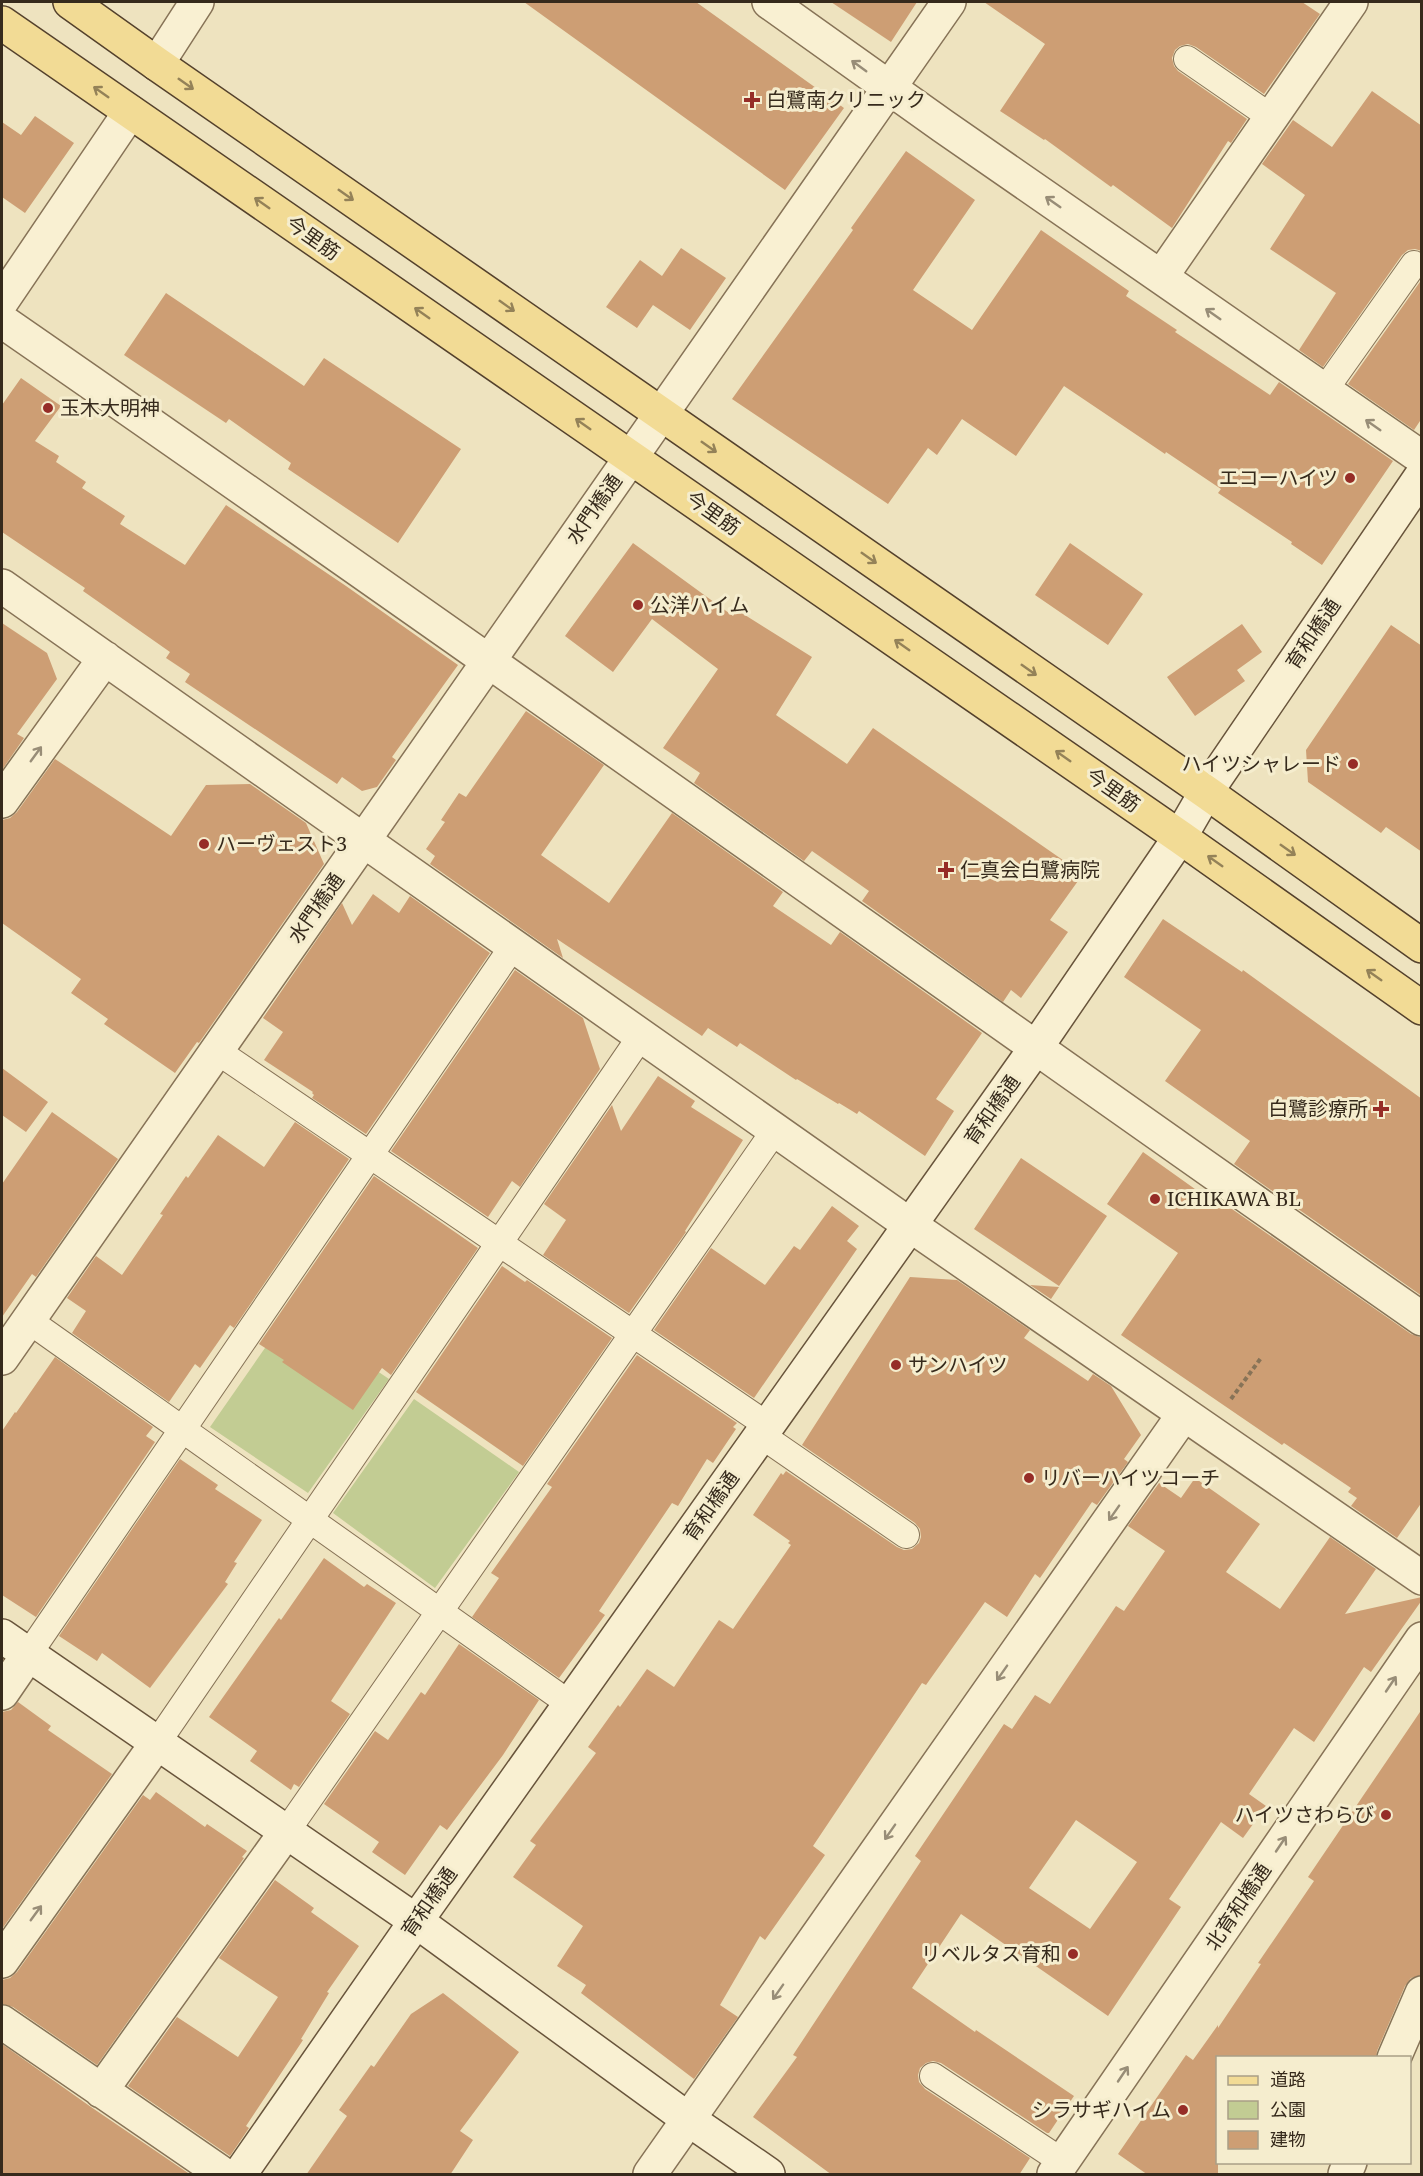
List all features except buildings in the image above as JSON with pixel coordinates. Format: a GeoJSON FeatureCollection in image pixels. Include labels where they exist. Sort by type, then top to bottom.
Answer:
{"type":"FeatureCollection","features":[{"type":"Feature","properties":{"kind":"main road"},"geometry":{"type":"LineString","coordinates":[[70,2],[1206,792],[1422,946]]}},
{"type":"Feature","properties":{"kind":"main road","name":"今里筋"},"geometry":{"type":"LineString","coordinates":[[2,23],[1180,837],[1422,1008]]}},
{"type":"Feature","properties":{"kind":"street"},"geometry":{"type":"LineString","coordinates":[[157,64],[197,2]]}},
{"type":"Feature","properties":{"kind":"street"},"geometry":{"type":"LineString","coordinates":[[769,2],[889,88],[1422,458]]}},
{"type":"Feature","properties":{"kind":"street"},"geometry":{"type":"LineString","coordinates":[[662,413],[949,2]]}},
{"type":"Feature","properties":{"kind":"street"},"geometry":{"type":"LineString","coordinates":[[1161,277],[1351,2]]}},
{"type":"Feature","properties":{"kind":"street"},"geometry":{"type":"LineString","coordinates":[[2,301],[130,112]]}},
{"type":"Feature","properties":{"kind":"street"},"geometry":{"type":"LineString","coordinates":[[2,321],[1422,1319]]}},
{"type":"Feature","properties":{"kind":"street","name":"水門橋通"},"geometry":{"type":"LineString","coordinates":[[2,1358],[662,413]]}},
{"type":"Feature","properties":{"kind":"street","name":"育和橋通"},"geometry":{"type":"LineString","coordinates":[[240,2175],[416,1921],[1035,1049],[1180,837],[1206,792],[1422,475]]}},
{"type":"Feature","properties":{"kind":"street"},"geometry":{"type":"LineString","coordinates":[[2,586],[910,1225],[1422,1578]]}},
{"type":"Feature","properties":{"kind":"street"},"geometry":{"type":"LineString","coordinates":[[2,801],[105,658]]}},
{"type":"Feature","properties":{"kind":"street"},"geometry":{"type":"LineString","coordinates":[[650,2175],[1197,1422]]}},
{"type":"Feature","properties":{"kind":"street"},"geometry":{"type":"LineString","coordinates":[[2,1636],[416,1921],[688,2120],[768,2175]]}},
{"type":"Feature","properties":{"kind":"street","name":"北育和橋通"},"geometry":{"type":"LineString","coordinates":[[1058,2168],[1422,1639]]}},
{"type":"Feature","properties":{"kind":"street"},"geometry":{"type":"LineString","coordinates":[[2,1693],[28,1655]]}},
{"type":"Feature","properties":{"kind":"street"},"geometry":{"type":"LineString","coordinates":[[2,1961],[157,1743]]}},
{"type":"Feature","properties":{"kind":"street"},"geometry":{"type":"LineString","coordinates":[[101,2091],[286,1832]]}},
{"type":"Feature","properties":{"kind":"street"},"geometry":{"type":"LineString","coordinates":[[1395,2056],[1422,1992]]}},
{"type":"Feature","properties":{"kind":"street"},"geometry":{"type":"LineString","coordinates":[[2,2022],[223,2175]]}},
{"type":"Feature","properties":{"kind":"lane"},"geometry":{"type":"LineString","coordinates":[[1187,59],[1271,117]]}},
{"type":"Feature","properties":{"kind":"lane"},"geometry":{"type":"LineString","coordinates":[[1324,391],[1414,264]]}},
{"type":"Feature","properties":{"kind":"lane"},"geometry":{"type":"LineString","coordinates":[[28,1655],[513,946]]}},
{"type":"Feature","properties":{"kind":"lane"},"geometry":{"type":"LineString","coordinates":[[157,1743],[501,1244],[641,1036]]}},
{"type":"Feature","properties":{"kind":"lane"},"geometry":{"type":"LineString","coordinates":[[217,1051],[633,1334],[906,1535]]}},
{"type":"Feature","properties":{"kind":"lane"},"geometry":{"type":"LineString","coordinates":[[286,1832],[775,1130]]}},
{"type":"Feature","properties":{"kind":"lane"},"geometry":{"type":"LineString","coordinates":[[28,1320],[570,1704]]}},
{"type":"Feature","properties":{"kind":"lane"},"geometry":{"type":"LineString","coordinates":[[933,2076],[1058,2168]]}},
{"type":"Feature","properties":{"kind":"path"},"geometry":{"type":"LineString","coordinates":[[1197,1422],[1261,1358]]}},
{"type":"Feature","properties":{"kind":"green space"},"geometry":{"type":"Polygon","coordinates":[[[290,1312],[389,1379],[308,1493],[210,1427],[290,1312]]]}},
{"type":"Feature","properties":{"kind":"green space"},"geometry":{"type":"Polygon","coordinates":[[[414,1399],[519,1472],[435,1588],[333,1513],[414,1399]]]}},
{"type":"Feature","properties":{"kind":"place","name":"白鷺南クリニック"},"geometry":{"type":"Point","coordinates":[752,100]}},
{"type":"Feature","properties":{"kind":"place","name":"玉木大明神"},"geometry":{"type":"Point","coordinates":[48,408]}},
{"type":"Feature","properties":{"kind":"place","name":"エコーハイツ"},"geometry":{"type":"Point","coordinates":[1350,478]}},
{"type":"Feature","properties":{"kind":"place","name":"公洋ハイム"},"geometry":{"type":"Point","coordinates":[638,605]}},
{"type":"Feature","properties":{"kind":"place","name":"ハイツシャレード"},"geometry":{"type":"Point","coordinates":[1353,764]}},
{"type":"Feature","properties":{"kind":"place","name":"ハーヴェスト3"},"geometry":{"type":"Point","coordinates":[204,844]}},
{"type":"Feature","properties":{"kind":"place","name":"仁真会白鷺病院"},"geometry":{"type":"Point","coordinates":[946,870]}},
{"type":"Feature","properties":{"kind":"place","name":"白鷺診療所"},"geometry":{"type":"Point","coordinates":[1381,1109]}},
{"type":"Feature","properties":{"kind":"place","name":"ICHIKAWA BL"},"geometry":{"type":"Point","coordinates":[1155,1199]}},
{"type":"Feature","properties":{"kind":"place","name":"サンハイツ"},"geometry":{"type":"Point","coordinates":[896,1365]}},
{"type":"Feature","properties":{"kind":"place","name":"リバーハイツコーチ"},"geometry":{"type":"Point","coordinates":[1029,1478]}},
{"type":"Feature","properties":{"kind":"place","name":"ハイツさわらび"},"geometry":{"type":"Point","coordinates":[1386,1815]}},
{"type":"Feature","properties":{"kind":"place","name":"リベルタス育和"},"geometry":{"type":"Point","coordinates":[1073,1954]}},
{"type":"Feature","properties":{"kind":"place","name":"シラサギハイム"},"geometry":{"type":"Point","coordinates":[1183,2110]}}]}
